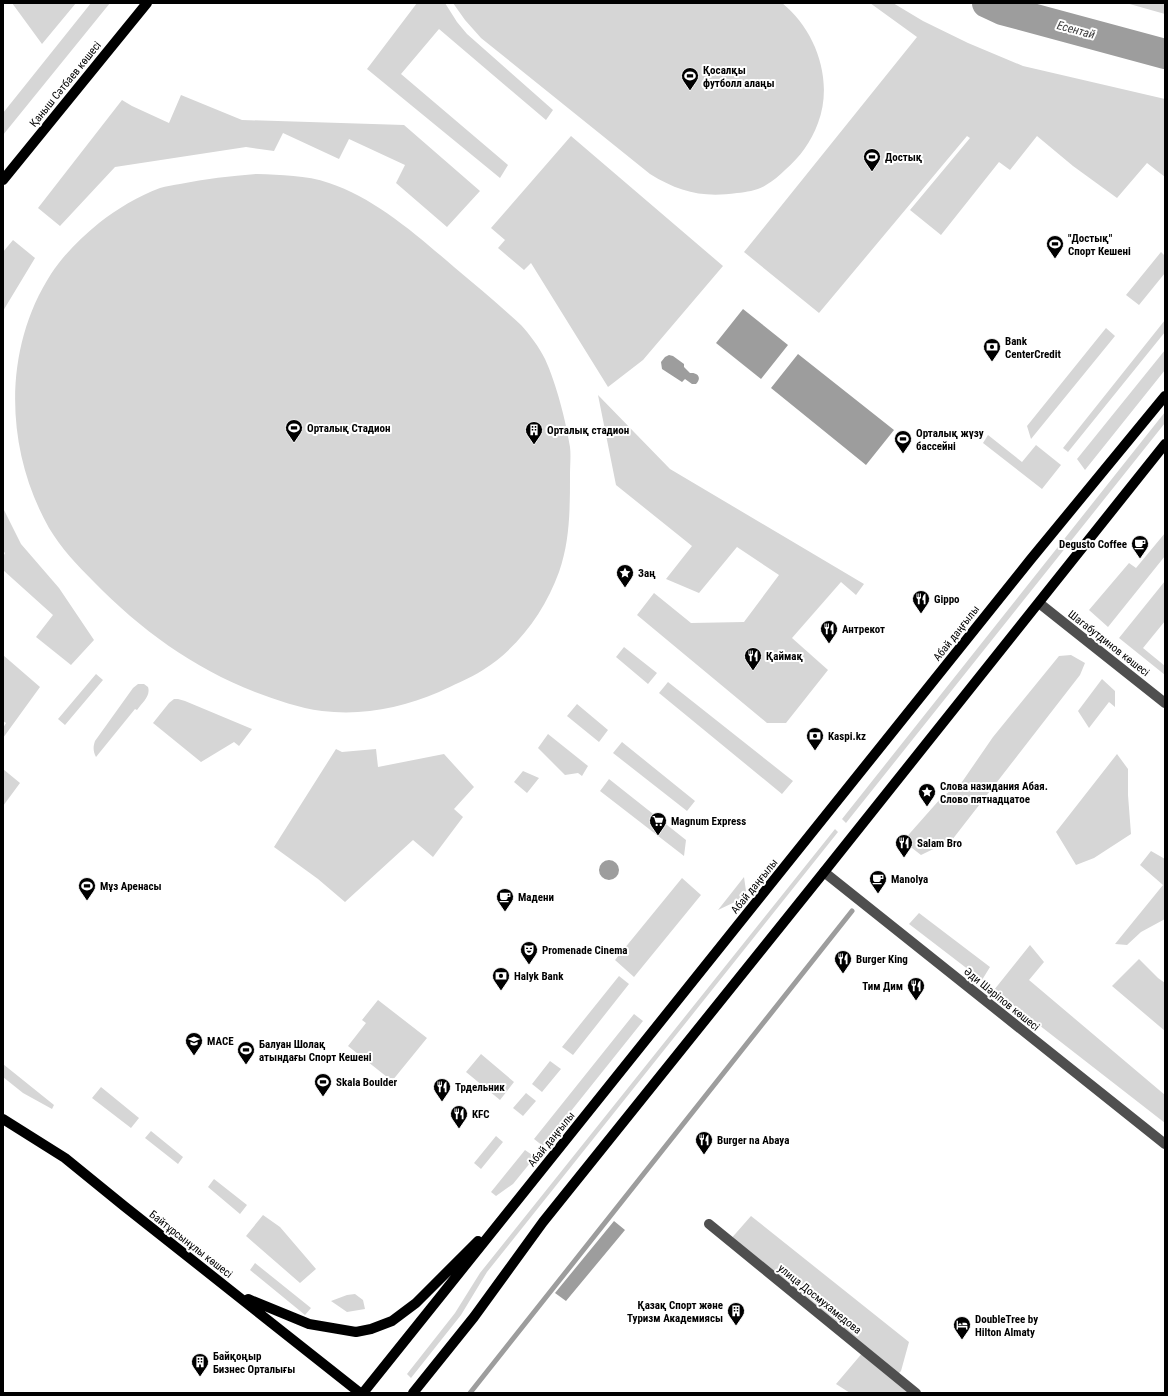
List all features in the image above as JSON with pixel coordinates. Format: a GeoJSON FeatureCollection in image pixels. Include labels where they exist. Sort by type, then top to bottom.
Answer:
{"type":"FeatureCollection","features":[{"type":"Feature","properties":{"kind":"main road","name":"Қаныш Сәтбаев көшесі"},"geometry":{"type":"LineString","coordinates":[[3,180],[147,3]]}},
{"type":"Feature","properties":{"kind":"main road","name":"Абай даңғылы"},"geometry":{"type":"LineString","coordinates":[[364,1393],[1031,559],[1165,396]]}},
{"type":"Feature","properties":{"kind":"main road"},"geometry":{"type":"LineString","coordinates":[[413,1393],[474,1317],[543,1222],[1165,444]]}},
{"type":"Feature","properties":{"kind":"main road","name":"Байтұрсынұлы көшесі"},"geometry":{"type":"LineString","coordinates":[[3,1119],[65,1158],[360,1393]]}},
{"type":"Feature","properties":{"kind":"main road"},"geometry":{"type":"LineString","coordinates":[[237,1295],[309,1324],[356,1332],[371,1329],[392,1321],[416,1303],[517,1202]]}},
{"type":"Feature","properties":{"kind":"street","name":"Шагабутдинов көшесі"},"geometry":{"type":"LineString","coordinates":[[1039,603],[1165,703]]}},
{"type":"Feature","properties":{"kind":"street","name":"Әди Шәріпов көшесі"},"geometry":{"type":"LineString","coordinates":[[824,872],[1165,1144]]}},
{"type":"Feature","properties":{"kind":"street","name":"улица Досмухамедова"},"geometry":{"type":"LineString","coordinates":[[708,1224],[916,1393]]}},
{"type":"Feature","properties":{"kind":"shaded area"},"geometry":{"type":"Polygon","coordinates":[[[12,3],[76,3],[42,44],[12,3]]]}},
{"type":"Feature","properties":{"kind":"shaded area"},"geometry":{"type":"Polygon","coordinates":[[[91,3],[110,3],[3,135],[3,113],[91,3]]]}},
{"type":"Feature","properties":{"kind":"shaded area"},"geometry":{"type":"Polygon","coordinates":[[[417,3],[445,3],[457,22],[467,34],[553,110],[546,120],[439,29],[401,74],[508,165],[500,178],[367,69],[417,3]]]}},
{"type":"Feature","properties":{"kind":"shaded area","name":"Қосалқы футболл алаңы"},"geometry":{"type":"Polygon","coordinates":[[[453,3],[782,3],[794,14],[804,27],[813,42],[819,57],[823,74],[824,90],[818,123],[812,137],[800,154],[778,176],[763,187],[748,191],[713,195],[681,189],[650,174],[481,38],[465,20],[453,3]]]}},
{"type":"Feature","properties":{"kind":"shaded area"},"geometry":{"type":"Polygon","coordinates":[[[870,3],[893,3],[923,21],[968,43],[1023,66],[1165,99],[1165,177],[1147,163],[1117,198],[1073,166],[1037,136],[1010,170],[999,162],[941,235],[910,210],[970,138],[967,136],[819,313],[744,252],[917,37],[870,3]]]}},
{"type":"Feature","properties":{"kind":"shaded area"},"geometry":{"type":"Polygon","coordinates":[[[1126,3],[1165,3],[1165,14],[1126,3]]]}},
{"type":"Feature","properties":{"kind":"shaded area"},"geometry":{"type":"Polygon","coordinates":[[[181,95],[242,120],[404,125],[480,191],[447,227],[396,183],[405,165],[349,139],[339,159],[283,133],[274,151],[246,147],[115,167],[60,226],[38,208],[122,100],[169,123],[181,95]]]}},
{"type":"Feature","properties":{"kind":"shaded area"},"geometry":{"type":"Polygon","coordinates":[[[571,136],[723,266],[643,360],[608,387],[531,263],[524,270],[498,248],[505,240],[491,228],[571,136]]]}},
{"type":"Feature","properties":{"kind":"shaded area","name":"Орталық Стадион"},"geometry":{"type":"Polygon","coordinates":[[[257,174],[284,175],[320,180],[363,198],[395,219],[426,243],[521,325],[540,350],[553,379],[566,426],[570,450],[570,500],[569,524],[563,560],[553,587],[546,601],[529,627],[508,651],[483,670],[425,698],[396,706],[367,711],[337,712],[313,710],[255,692],[210,671],[168,646],[130,616],[94,582],[70,556],[49,528],[34,498],[24,466],[17,433],[15,400],[17,367],[24,335],[35,304],[51,274],[79,240],[99,223],[128,203],[152,191],[160,188],[199,181],[257,174]]]}},
{"type":"Feature","properties":{"kind":"shaded area"},"geometry":{"type":"Polygon","coordinates":[[[13,240],[35,258],[3,311],[3,252],[13,240]]]}},
{"type":"Feature","properties":{"kind":"shaded area"},"geometry":{"type":"Polygon","coordinates":[[[1161,252],[1165,256],[1165,273],[1139,305],[1126,295],[1161,252]]]}},
{"type":"Feature","properties":{"kind":"shaded area"},"geometry":{"type":"Polygon","coordinates":[[[743,309],[788,345],[761,379],[716,343],[743,309]]]}},
{"type":"Feature","properties":{"kind":"shaded area"},"geometry":{"type":"Polygon","coordinates":[[[1165,320],[1165,332],[1068,452],[1063,448],[1165,320]]]}},
{"type":"Feature","properties":{"kind":"shaded area"},"geometry":{"type":"Polygon","coordinates":[[[1106,328],[1115,336],[1031,439],[1027,426],[1106,328]]]}},
{"type":"Feature","properties":{"kind":"shaded area"},"geometry":{"type":"Polygon","coordinates":[[[1165,350],[1165,370],[1085,470],[1077,459],[1165,350]]]}},
{"type":"Feature","properties":{"kind":"shaded area"},"geometry":{"type":"Polygon","coordinates":[[[798,354],[894,430],[866,465],[771,388],[798,354]]]}},
{"type":"Feature","properties":{"kind":"shaded area"},"geometry":{"type":"Polygon","coordinates":[[[669,355],[673,356],[684,364],[684,367],[690,373],[697,374],[699,380],[696,384],[692,384],[685,379],[682,382],[662,369],[661,362],[669,355]]]}},
{"type":"Feature","properties":{"kind":"shaded area"},"geometry":{"type":"Polygon","coordinates":[[[598,395],[670,469],[864,584],[856,595],[841,582],[792,638],[828,670],[786,723],[767,723],[637,615],[654,593],[691,623],[744,622],[779,575],[737,547],[699,593],[666,579],[692,546],[616,485],[598,395]]]}},
{"type":"Feature","properties":{"kind":"shaded area"},"geometry":{"type":"Polygon","coordinates":[[[1165,412],[1165,423],[846,823],[842,819],[1165,412]]]}},
{"type":"Feature","properties":{"kind":"shaded area"},"geometry":{"type":"Polygon","coordinates":[[[988,435],[1022,462],[1036,445],[1061,465],[1042,489],[983,443],[988,435]]]}},
{"type":"Feature","properties":{"kind":"shaded area"},"geometry":{"type":"Polygon","coordinates":[[[3,508],[21,544],[59,588],[94,640],[71,665],[36,637],[53,615],[3,570],[3,557],[5,553],[3,551],[3,508]]]}},
{"type":"Feature","properties":{"kind":"shaded area"},"geometry":{"type":"Polygon","coordinates":[[[1165,533],[1165,556],[1108,627],[1089,610],[1129,563],[1136,568],[1165,533]]]}},
{"type":"Feature","properties":{"kind":"shaded area"},"geometry":{"type":"Polygon","coordinates":[[[1165,581],[1165,621],[1143,648],[1165,666],[1165,675],[1119,638],[1165,581]]]}},
{"type":"Feature","properties":{"kind":"shaded area"},"geometry":{"type":"Polygon","coordinates":[[[624,647],[657,673],[648,684],[616,657],[624,647]]]}},
{"type":"Feature","properties":{"kind":"shaded area"},"geometry":{"type":"Polygon","coordinates":[[[3,655],[40,687],[3,738],[3,728],[6,723],[3,721],[3,655]]]}},
{"type":"Feature","properties":{"kind":"shaded area"},"geometry":{"type":"Polygon","coordinates":[[[1071,655],[1085,663],[1080,675],[952,840],[921,855],[903,841],[941,798],[962,782],[993,737],[1059,656],[1071,655]]]}},
{"type":"Feature","properties":{"kind":"shaded area"},"geometry":{"type":"Polygon","coordinates":[[[96,674],[103,680],[65,725],[58,719],[96,674]]]}},
{"type":"Feature","properties":{"kind":"shaded area"},"geometry":{"type":"Polygon","coordinates":[[[1102,679],[1115,691],[1115,707],[1109,702],[1089,728],[1078,711],[1102,679]]]}},
{"type":"Feature","properties":{"kind":"shaded area"},"geometry":{"type":"Polygon","coordinates":[[[668,682],[793,781],[782,794],[659,693],[668,682]]]}},
{"type":"Feature","properties":{"kind":"shaded area"},"geometry":{"type":"Polygon","coordinates":[[[138,684],[144,684],[148,687],[149,690],[147,696],[137,710],[135,709],[96,757],[94,753],[95,741],[133,688],[138,684]]]}},
{"type":"Feature","properties":{"kind":"shaded area"},"geometry":{"type":"Polygon","coordinates":[[[174,699],[185,701],[252,729],[239,746],[234,742],[201,762],[153,723],[174,699]]]}},
{"type":"Feature","properties":{"kind":"shaded area"},"geometry":{"type":"Polygon","coordinates":[[[577,704],[608,730],[599,742],[567,716],[577,704]]]}},
{"type":"Feature","properties":{"kind":"shaded area"},"geometry":{"type":"Polygon","coordinates":[[[548,734],[588,766],[582,776],[578,773],[565,775],[538,748],[548,734]]]}},
{"type":"Feature","properties":{"kind":"shaded area"},"geometry":{"type":"Polygon","coordinates":[[[622,742],[695,801],[687,811],[613,753],[622,742]]]}},
{"type":"Feature","properties":{"kind":"shaded area"},"geometry":{"type":"Polygon","coordinates":[[[336,749],[342,752],[376,749],[378,767],[444,754],[474,787],[454,809],[463,817],[433,857],[413,840],[345,902],[318,879],[274,847],[336,749]]]}},
{"type":"Feature","properties":{"kind":"shaded area"},"geometry":{"type":"Polygon","coordinates":[[[1117,754],[1128,769],[1131,834],[1094,858],[1076,865],[1056,832],[1117,754]]]}},
{"type":"Feature","properties":{"kind":"shaded area"},"geometry":{"type":"Polygon","coordinates":[[[3,769],[20,783],[3,806],[3,769]]]}},
{"type":"Feature","properties":{"kind":"shaded area"},"geometry":{"type":"Polygon","coordinates":[[[523,771],[539,778],[527,793],[514,782],[523,771]]]}},
{"type":"Feature","properties":{"kind":"shaded area"},"geometry":{"type":"Polygon","coordinates":[[[609,779],[686,840],[684,856],[600,791],[609,779]]]}},
{"type":"Feature","properties":{"kind":"shaded area"},"geometry":{"type":"Polygon","coordinates":[[[835,829],[838,832],[487,1272],[461,1315],[411,1378],[407,1374],[455,1313],[480,1273],[835,829]]]}},
{"type":"Feature","properties":{"kind":"shaded area"},"geometry":{"type":"Polygon","coordinates":[[[1151,851],[1165,859],[1165,919],[1141,932],[1127,945],[1115,944],[1163,885],[1140,865],[1151,851]]]}},
{"type":"Feature","properties":{"kind":"shaded area"},"geometry":{"type":"Polygon","coordinates":[[[609,860],[616,863],[619,870],[616,877],[609,880],[602,877],[599,870],[602,863],[609,860]]]}},
{"type":"Feature","properties":{"kind":"shaded area"},"geometry":{"type":"Polygon","coordinates":[[[744,877],[746,891],[739,900],[718,910],[744,877]]]}},
{"type":"Feature","properties":{"kind":"shaded area"},"geometry":{"type":"Polygon","coordinates":[[[682,878],[701,895],[634,977],[615,960],[682,878]]]}},
{"type":"Feature","properties":{"kind":"shaded area"},"geometry":{"type":"Polygon","coordinates":[[[919,913],[990,967],[982,980],[909,924],[919,913]]]}},
{"type":"Feature","properties":{"kind":"shaded area"},"geometry":{"type":"Polygon","coordinates":[[[1030,945],[1044,962],[1029,980],[1165,1095],[1165,1123],[994,990],[1030,945]]]}},
{"type":"Feature","properties":{"kind":"shaded area"},"geometry":{"type":"Polygon","coordinates":[[[1139,959],[1165,983],[1165,1031],[1112,986],[1139,959]]]}},
{"type":"Feature","properties":{"kind":"shaded area"},"geometry":{"type":"Polygon","coordinates":[[[619,976],[629,984],[573,1055],[562,1047],[619,976]]]}},
{"type":"Feature","properties":{"kind":"shaded area"},"geometry":{"type":"Polygon","coordinates":[[[378,1000],[427,1038],[392,1081],[348,1046],[366,1023],[362,1020],[378,1000]]]}},
{"type":"Feature","properties":{"kind":"shaded area"},"geometry":{"type":"Polygon","coordinates":[[[634,1014],[643,1021],[543,1146],[534,1139],[634,1014]]]}},
{"type":"Feature","properties":{"kind":"shaded area"},"geometry":{"type":"Polygon","coordinates":[[[481,1054],[514,1082],[500,1100],[466,1072],[481,1054]]]}},
{"type":"Feature","properties":{"kind":"shaded area"},"geometry":{"type":"Polygon","coordinates":[[[550,1061],[561,1069],[542,1092],[532,1084],[550,1061]]]}},
{"type":"Feature","properties":{"kind":"shaded area"},"geometry":{"type":"Polygon","coordinates":[[[3,1064],[54,1105],[52,1109],[23,1093],[3,1077],[3,1064]]]}},
{"type":"Feature","properties":{"kind":"shaded area"},"geometry":{"type":"Polygon","coordinates":[[[101,1087],[139,1118],[131,1128],[92,1098],[101,1087]]]}},
{"type":"Feature","properties":{"kind":"shaded area"},"geometry":{"type":"Polygon","coordinates":[[[526,1093],[536,1101],[523,1116],[513,1108],[526,1093]]]}},
{"type":"Feature","properties":{"kind":"shaded area"},"geometry":{"type":"Polygon","coordinates":[[[151,1131],[183,1157],[178,1164],[145,1138],[151,1131]]]}},
{"type":"Feature","properties":{"kind":"shaded area"},"geometry":{"type":"Polygon","coordinates":[[[496,1136],[503,1142],[481,1169],[474,1163],[496,1136]]]}},
{"type":"Feature","properties":{"kind":"shaded area"},"geometry":{"type":"Polygon","coordinates":[[[525,1150],[535,1157],[513,1184],[496,1196],[491,1192],[525,1150]]]}},
{"type":"Feature","properties":{"kind":"shaded area"},"geometry":{"type":"Polygon","coordinates":[[[214,1179],[247,1205],[240,1214],[208,1187],[214,1179]]]}},
{"type":"Feature","properties":{"kind":"shaded area"},"geometry":{"type":"Polygon","coordinates":[[[263,1215],[280,1227],[316,1269],[300,1283],[246,1236],[263,1215]]]}},
{"type":"Feature","properties":{"kind":"shaded area"},"geometry":{"type":"Polygon","coordinates":[[[751,1216],[909,1342],[901,1371],[897,1375],[916,1393],[850,1393],[836,1384],[864,1351],[729,1241],[751,1216]]]}},
{"type":"Feature","properties":{"kind":"shaded area"},"geometry":{"type":"Polygon","coordinates":[[[614,1221],[625,1230],[566,1301],[555,1293],[614,1221]]]}},
{"type":"Feature","properties":{"kind":"shaded area"},"geometry":{"type":"Polygon","coordinates":[[[255,1263],[311,1308],[305,1315],[250,1270],[255,1263]]]}},
{"type":"Feature","properties":{"kind":"shaded area"},"geometry":{"type":"Polygon","coordinates":[[[355,1294],[363,1300],[365,1309],[347,1312],[331,1301],[347,1295],[355,1294]]]}},
{"type":"Feature","properties":{"kind":"waterway","name":"Есентай"},"geometry":{"type":"LineString","coordinates":[[987,3],[1002,10],[1165,54]]}},
{"type":"Feature","properties":{"kind":"waterway"},"geometry":{"type":"LineString","coordinates":[[470,1393],[852,911]]}},
{"type":"Feature","properties":{"kind":"place","name":"Қосалқы футболл алаңы"},"geometry":{"type":"Point","coordinates":[690,91]}},
{"type":"Feature","properties":{"kind":"place","name":"Достық"},"geometry":{"type":"Point","coordinates":[872,172]}},
{"type":"Feature","properties":{"kind":"place","name":"\"Достық\" Спорт Кешені"},"geometry":{"type":"Point","coordinates":[1055,259]}},
{"type":"Feature","properties":{"kind":"place","name":"Bank CenterCredit"},"geometry":{"type":"Point","coordinates":[992,362]}},
{"type":"Feature","properties":{"kind":"place","name":"Орталық Стадион"},"geometry":{"type":"Point","coordinates":[294,443]}},
{"type":"Feature","properties":{"kind":"place","name":"Орталық стадион"},"geometry":{"type":"Point","coordinates":[534,445]}},
{"type":"Feature","properties":{"kind":"place","name":"Орталық жүзу бассейні"},"geometry":{"type":"Point","coordinates":[903,454]}},
{"type":"Feature","properties":{"kind":"place","name":"Degusto Coffee"},"geometry":{"type":"Point","coordinates":[1140,559]}},
{"type":"Feature","properties":{"kind":"place","name":"Заң"},"geometry":{"type":"Point","coordinates":[625,588]}},
{"type":"Feature","properties":{"kind":"place","name":"Gippo"},"geometry":{"type":"Point","coordinates":[921,614]}},
{"type":"Feature","properties":{"kind":"place","name":"Антрекот"},"geometry":{"type":"Point","coordinates":[829,644]}},
{"type":"Feature","properties":{"kind":"place","name":"Қаймақ"},"geometry":{"type":"Point","coordinates":[753,671]}},
{"type":"Feature","properties":{"kind":"place","name":"Kaspi.kz"},"geometry":{"type":"Point","coordinates":[815,751]}},
{"type":"Feature","properties":{"kind":"place","name":"Слова назидания Абая. Слово пятнадцатое"},"geometry":{"type":"Point","coordinates":[927,807]}},
{"type":"Feature","properties":{"kind":"place","name":"Magnum Express"},"geometry":{"type":"Point","coordinates":[658,836]}},
{"type":"Feature","properties":{"kind":"place","name":"Salam Bro"},"geometry":{"type":"Point","coordinates":[904,858]}},
{"type":"Feature","properties":{"kind":"place","name":"Manolya"},"geometry":{"type":"Point","coordinates":[878,894]}},
{"type":"Feature","properties":{"kind":"place","name":"Мұз Аренасы"},"geometry":{"type":"Point","coordinates":[87,901]}},
{"type":"Feature","properties":{"kind":"place","name":"Мадени"},"geometry":{"type":"Point","coordinates":[505,912]}},
{"type":"Feature","properties":{"kind":"place","name":"Promenade Cinema"},"geometry":{"type":"Point","coordinates":[529,965]}},
{"type":"Feature","properties":{"kind":"place","name":"Burger King"},"geometry":{"type":"Point","coordinates":[843,974]}},
{"type":"Feature","properties":{"kind":"place","name":"Halyk Bank"},"geometry":{"type":"Point","coordinates":[501,991]}},
{"type":"Feature","properties":{"kind":"place","name":"Тим Дим"},"geometry":{"type":"Point","coordinates":[916,1001]}},
{"type":"Feature","properties":{"kind":"place","name":"MACE"},"geometry":{"type":"Point","coordinates":[194,1056]}},
{"type":"Feature","properties":{"kind":"place","name":"Балуан Шолақ атындағы Спорт Кешені"},"geometry":{"type":"Point","coordinates":[246,1065]}},
{"type":"Feature","properties":{"kind":"place","name":"Skala Boulder"},"geometry":{"type":"Point","coordinates":[323,1097]}},
{"type":"Feature","properties":{"kind":"place","name":"Трдельник"},"geometry":{"type":"Point","coordinates":[442,1102]}},
{"type":"Feature","properties":{"kind":"place","name":"KFC"},"geometry":{"type":"Point","coordinates":[459,1129]}},
{"type":"Feature","properties":{"kind":"place","name":"Burger na Abaya"},"geometry":{"type":"Point","coordinates":[704,1155]}},
{"type":"Feature","properties":{"kind":"place","name":"Қазақ Спорт және Туризм Академиясы"},"geometry":{"type":"Point","coordinates":[736,1326]}},
{"type":"Feature","properties":{"kind":"place","name":"DoubleTree by Hilton Almaty"},"geometry":{"type":"Point","coordinates":[962,1340]}},
{"type":"Feature","properties":{"kind":"place","name":"Байқоңыр Бизнес Орталығы"},"geometry":{"type":"Point","coordinates":[200,1377]}}]}
